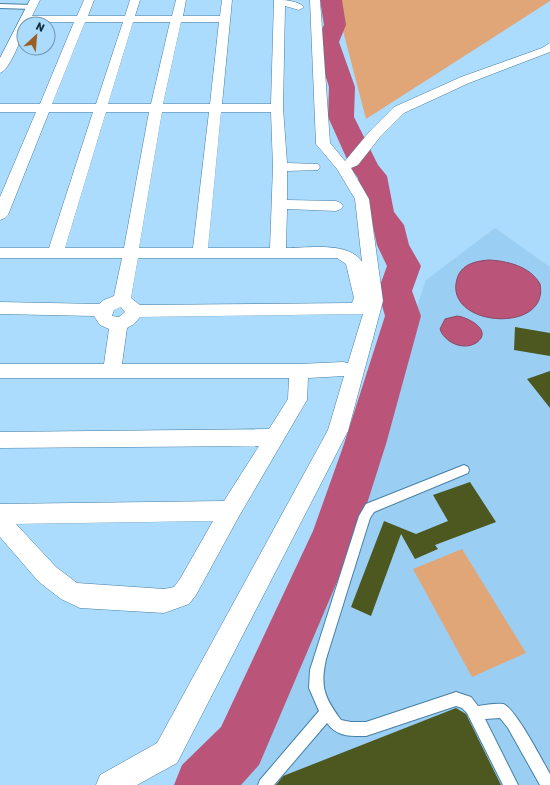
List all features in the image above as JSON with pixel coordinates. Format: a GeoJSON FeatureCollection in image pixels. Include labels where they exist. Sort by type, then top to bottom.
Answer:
{"type":"FeatureCollection","features":[{"type":"Feature","properties":{"kind":"street"},"geometry":{"type":"LineString","coordinates":[[0,215],[89,0]]}},
{"type":"Feature","properties":{"kind":"street"},"geometry":{"type":"LineString","coordinates":[[55,253],[135,0]]}},
{"type":"Feature","properties":{"kind":"street"},"geometry":{"type":"LineString","coordinates":[[0,253],[131,253],[200,252],[339,253],[349,257],[354,262],[362,298],[359,309],[128,306],[109,304],[103,310],[105,320],[112,323],[119,323],[130,319],[128,306],[131,253],[156,109],[181,0]]}},
{"type":"Feature","properties":{"kind":"street"},"geometry":{"type":"LineString","coordinates":[[200,252],[227,0]]}},
{"type":"Feature","properties":{"kind":"street"},"geometry":{"type":"LineString","coordinates":[[278,253],[280,167],[277,108],[280,0],[299,7]]}},
{"type":"Feature","properties":{"kind":"street"},"geometry":{"type":"LineString","coordinates":[[110,785],[167,753],[338,431],[375,301],[362,199],[348,164],[326,148],[322,134],[315,0]]}},
{"type":"Feature","properties":{"kind":"street"},"geometry":{"type":"LineString","coordinates":[[26,16],[33,3]]}},
{"type":"Feature","properties":{"kind":"street"},"geometry":{"type":"LineString","coordinates":[[56,18],[224,20]]}},
{"type":"Feature","properties":{"kind":"street"},"geometry":{"type":"LineString","coordinates":[[0,69],[16,37]]}},
{"type":"Feature","properties":{"kind":"street"},"geometry":{"type":"LineString","coordinates":[[348,164],[399,110],[465,80],[546,50],[550,46]]}},
{"type":"Feature","properties":{"kind":"street"},"geometry":{"type":"LineString","coordinates":[[0,108],[277,108]]}},
{"type":"Feature","properties":{"kind":"street"},"geometry":{"type":"LineString","coordinates":[[280,167],[313,167]]}},
{"type":"Feature","properties":{"kind":"street"},"geometry":{"type":"LineString","coordinates":[[278,204],[336,206]]}},
{"type":"Feature","properties":{"kind":"street"},"geometry":{"type":"LineString","coordinates":[[0,308],[103,310]]}},
{"type":"Feature","properties":{"kind":"street"},"geometry":{"type":"LineString","coordinates":[[112,370],[119,323]]}},
{"type":"Feature","properties":{"kind":"street"},"geometry":{"type":"LineString","coordinates":[[0,371],[299,371],[343,369]]}},
{"type":"Feature","properties":{"kind":"street"},"geometry":{"type":"LineString","coordinates":[[0,521],[56,584],[68,593],[80,596],[164,601],[181,596],[188,587],[230,511],[297,400],[299,371]]}},
{"type":"Feature","properties":{"kind":"street"},"geometry":{"type":"LineString","coordinates":[[0,440],[274,437]]}},
{"type":"Feature","properties":{"kind":"street"},"geometry":{"type":"LineString","coordinates":[[0,514],[230,511]]}},
{"type":"Feature","properties":{"kind":"lane"},"geometry":{"type":"LineString","coordinates":[[0,6],[33,3]]}},
{"type":"Feature","properties":{"kind":"lane"},"geometry":{"type":"LineString","coordinates":[[464,470],[370,508],[365,516],[314,676],[316,693],[337,726],[351,729],[366,729],[456,698],[466,702],[475,713],[511,785]]}},
{"type":"Feature","properties":{"kind":"lane"},"geometry":{"type":"LineString","coordinates":[[475,713],[503,711],[513,722],[548,785]]}},
{"type":"Feature","properties":{"kind":"lane"},"geometry":{"type":"LineString","coordinates":[[265,785],[327,712]]}},
{"type":"Feature","properties":{"kind":"shaded area"},"geometry":{"type":"Polygon","coordinates":[[[335,0],[550,0],[550,1],[366,119],[335,0]]]}},
{"type":"Feature","properties":{"kind":"shaded area"},"geometry":{"type":"Polygon","coordinates":[[[495,228],[550,267],[550,785],[217,785],[242,769],[351,501],[426,280],[495,228]]]}},
{"type":"Feature","properties":{"kind":"shaded area"},"geometry":{"type":"Polygon","coordinates":[[[489,260],[510,263],[518,266],[536,278],[540,284],[539,300],[529,311],[514,317],[497,319],[480,315],[465,307],[457,295],[457,279],[459,274],[470,264],[489,260]]]}},
{"type":"Feature","properties":{"kind":"shaded area"},"geometry":{"type":"Polygon","coordinates":[[[457,316],[473,322],[481,329],[481,338],[476,343],[460,346],[445,338],[442,334],[440,329],[445,319],[457,316]]]}},
{"type":"Feature","properties":{"kind":"shaded area"},"geometry":{"type":"Polygon","coordinates":[[[462,549],[526,653],[472,677],[413,569],[462,549]]]}},
{"type":"Feature","properties":{"kind":"building"},"geometry":{"type":"Polygon","coordinates":[[[515,327],[550,333],[550,356],[514,350],[515,327]]]}},
{"type":"Feature","properties":{"kind":"building"},"geometry":{"type":"Polygon","coordinates":[[[550,371],[550,408],[527,379],[550,371]]]}},
{"type":"Feature","properties":{"kind":"building"},"geometry":{"type":"Polygon","coordinates":[[[470,482],[496,522],[435,545],[438,549],[415,559],[401,534],[371,616],[351,607],[384,521],[416,534],[448,521],[433,495],[470,482]]]}},
{"type":"Feature","properties":{"kind":"building"},"geometry":{"type":"Polygon","coordinates":[[[456,708],[466,714],[501,785],[276,785],[283,776],[456,708]]]}},
{"type":"Feature","properties":{"kind":"waterway"},"geometry":{"type":"LineString","coordinates":[[202,785],[240,746],[334,535],[365,444],[393,345],[403,316],[395,291],[404,266],[393,245],[388,225],[379,214],[376,190],[372,176],[365,168],[341,117],[342,87],[327,42],[335,25],[331,0]]}}]}
